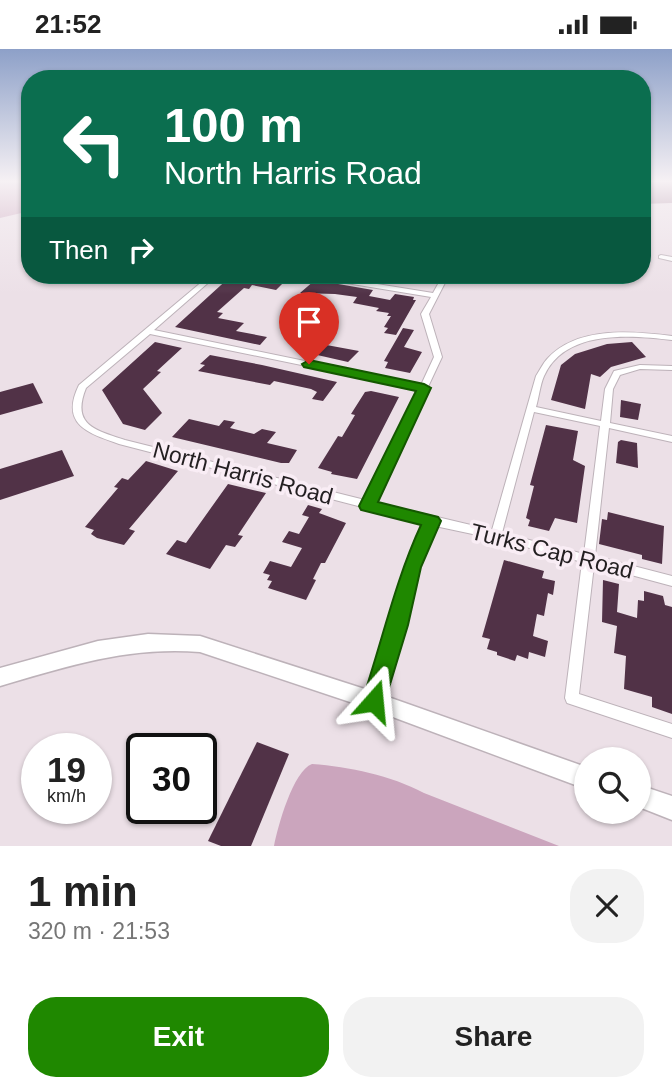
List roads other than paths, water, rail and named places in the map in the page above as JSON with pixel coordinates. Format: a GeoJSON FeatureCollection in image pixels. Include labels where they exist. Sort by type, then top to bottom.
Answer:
{"type":"FeatureCollection","features":[{"type":"Feature","properties":{"kind":"main road"},"geometry":{"type":"LineString","coordinates":[[0,677],[102,647],[177,641],[200,644],[374,701],[574,774]]}},
{"type":"Feature","properties":{"kind":"main road"},"geometry":{"type":"LineString","coordinates":[[651,800],[672,807]]}},
{"type":"Feature","properties":{"kind":"street"},"geometry":{"type":"LineString","coordinates":[[661,257],[672,259]]}},
{"type":"Feature","properties":{"kind":"street","name":"North Harris Road"},"geometry":{"type":"LineString","coordinates":[[203,284],[82,387],[75,400],[74,411],[82,424],[91,431],[122,442],[432,521]]}},
{"type":"Feature","properties":{"kind":"street"},"geometry":{"type":"LineString","coordinates":[[366,284],[434,295]]}},
{"type":"Feature","properties":{"kind":"street"},"geometry":{"type":"LineString","coordinates":[[367,506],[438,357],[438,349],[425,321],[425,314],[441,284]]}},
{"type":"Feature","properties":{"kind":"street"},"geometry":{"type":"LineString","coordinates":[[148,331],[424,388]]}},
{"type":"Feature","properties":{"kind":"street"},"geometry":{"type":"LineString","coordinates":[[496,535],[543,370],[552,357],[586,340],[610,336],[672,338]]}},
{"type":"Feature","properties":{"kind":"street"},"geometry":{"type":"LineString","coordinates":[[672,368],[640,367],[617,373],[609,389],[572,698],[672,731]]}},
{"type":"Feature","properties":{"kind":"street"},"geometry":{"type":"LineString","coordinates":[[531,409],[672,439]]}},
{"type":"Feature","properties":{"kind":"street"},"geometry":{"type":"LineString","coordinates":[[374,701],[398,625],[411,567],[432,521]]}},
{"type":"Feature","properties":{"kind":"street","name":"Turks Cap Road"},"geometry":{"type":"LineString","coordinates":[[432,521],[672,581]]}}]}
